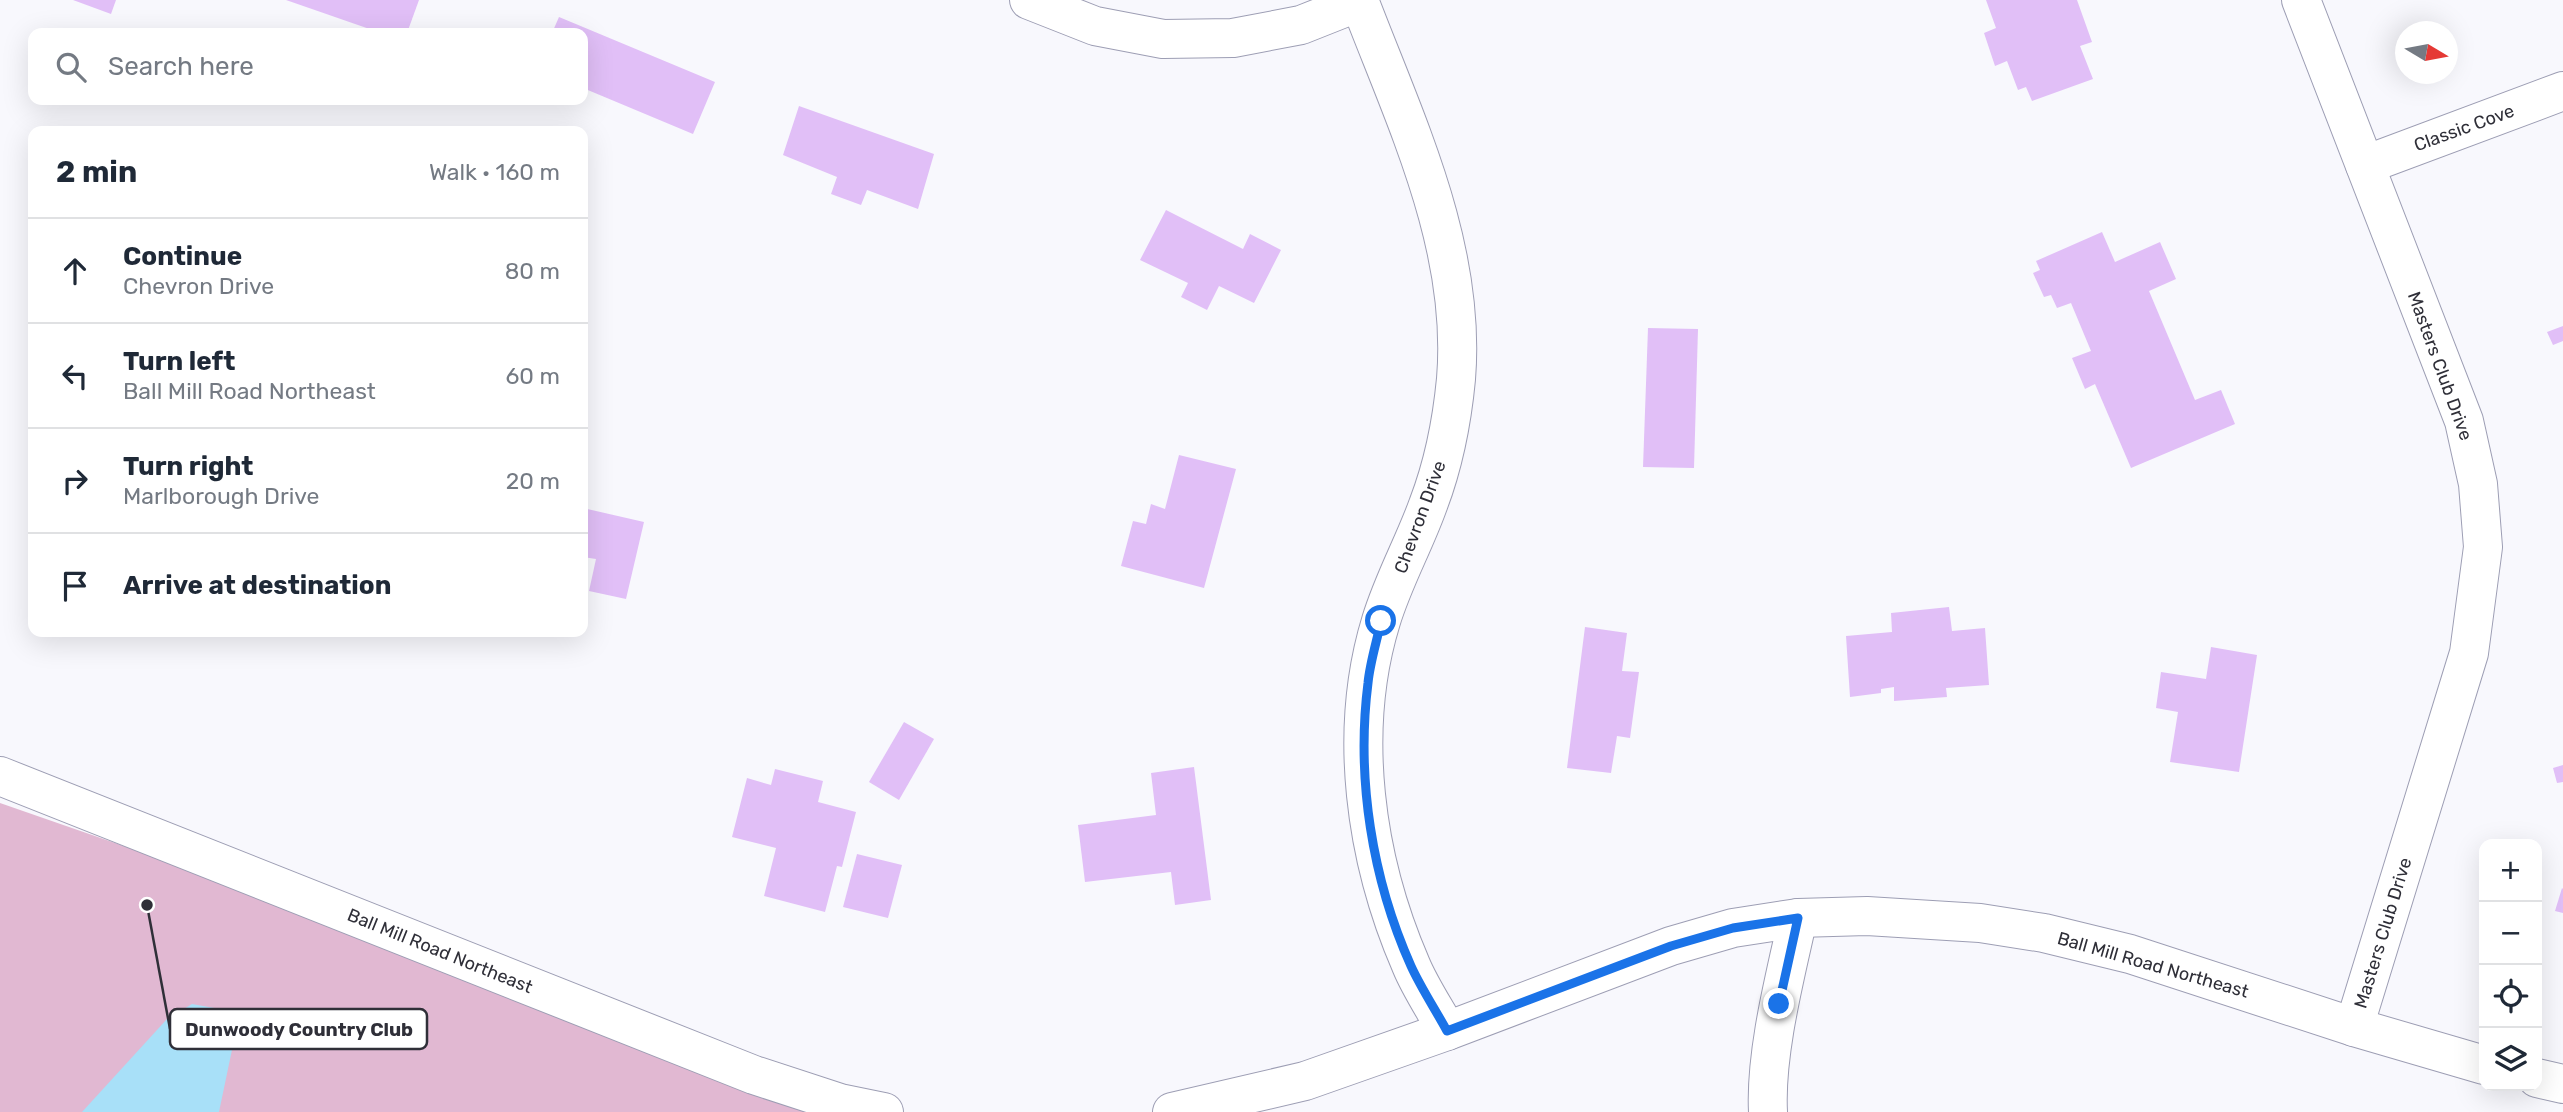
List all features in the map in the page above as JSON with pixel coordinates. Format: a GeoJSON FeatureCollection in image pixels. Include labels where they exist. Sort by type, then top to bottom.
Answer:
{"type":"FeatureCollection","features":[{"type":"Feature","properties":{"kind":"street"},"geometry":{"type":"LineString","coordinates":[[1029,0],[1095,26],[1163,39],[1233,38],[1301,25],[1359,1]]}},
{"type":"Feature","properties":{"kind":"street","name":"Masters Club Drive"},"geometry":{"type":"LineString","coordinates":[[2301,0],[2464,421],[2478,484],[2483,547],[2469,653],[2354,1027]]}},
{"type":"Feature","properties":{"kind":"street","name":"Chevron Drive"},"geometry":{"type":"LineString","coordinates":[[1359,1],[1437,205],[1457,307],[1456,378],[1447,441],[1429,503],[1381,621],[1368,682],[1363,737],[1368,817],[1383,889],[1411,966],[1447,1031]]}},
{"type":"Feature","properties":{"kind":"street","name":"Classic Cove"},"geometry":{"type":"LineString","coordinates":[[2365,165],[2563,91]]}},
{"type":"Feature","properties":{"kind":"street","name":"Ball Mill Road Northeast"},"geometry":{"type":"LineString","coordinates":[[0,776],[754,1075],[840,1103],[884,1112]]}},
{"type":"Feature","properties":{"kind":"street","name":"Ball Mill Road Northeast"},"geometry":{"type":"LineString","coordinates":[[1172,1112],[1305,1081],[1447,1031],[1671,946],[1733,928],[1798,918],[1880,916],[1980,923],[2044,933],[2130,954],[2354,1027],[2479,1064]]}},
{"type":"Feature","properties":{"kind":"street"},"geometry":{"type":"LineString","coordinates":[[1768,1112],[1767,1094],[1779,1004],[1798,918]]}},
{"type":"Feature","properties":{"kind":"street"},"geometry":{"type":"LineString","coordinates":[[2542,1079],[2563,1084]]}},
{"type":"Feature","properties":{"kind":"shaded area"},"geometry":{"type":"Polygon","coordinates":[[[0,803],[889,1112],[0,1112],[0,803]]]}},
{"type":"Feature","properties":{"kind":"water"},"geometry":{"type":"Polygon","coordinates":[[[192,1004],[220,1009],[233,1045],[219,1112],[82,1112],[167,1019],[192,1004]]]}},
{"type":"Feature","properties":{"kind":"building"},"geometry":{"type":"Polygon","coordinates":[[[73,0],[116,0],[111,14],[73,0]]]}},
{"type":"Feature","properties":{"kind":"building"},"geometry":{"type":"Polygon","coordinates":[[[286,0],[419,0],[409,28],[367,28],[286,0]]]}},
{"type":"Feature","properties":{"kind":"building"},"geometry":{"type":"Polygon","coordinates":[[[1986,0],[2077,0],[2092,42],[2080,46],[2093,79],[2032,101],[2026,87],[2018,90],[2007,61],[1995,66],[1984,33],[1996,28],[1986,0]]]}},
{"type":"Feature","properties":{"kind":"building"},"geometry":{"type":"Polygon","coordinates":[[[559,17],[585,28],[554,28],[559,17]]]}},
{"type":"Feature","properties":{"kind":"building"},"geometry":{"type":"Polygon","coordinates":[[[588,29],[715,82],[693,134],[588,90],[588,29]]]}},
{"type":"Feature","properties":{"kind":"building"},"geometry":{"type":"Polygon","coordinates":[[[799,106],[934,154],[918,209],[867,190],[861,205],[831,194],[837,177],[783,155],[799,106]]]}},
{"type":"Feature","properties":{"kind":"building"},"geometry":{"type":"Polygon","coordinates":[[[1166,210],[1243,249],[1250,234],[1281,250],[1254,303],[1219,286],[1207,310],[1181,297],[1188,283],[1140,260],[1166,210]]]}},
{"type":"Feature","properties":{"kind":"building"},"geometry":{"type":"Polygon","coordinates":[[[2102,232],[2115,262],[2160,242],[2176,279],[2149,291],[2195,400],[2221,390],[2235,424],[2131,468],[2095,384],[2085,389],[2072,358],[2091,351],[2071,303],[2057,308],[2051,295],[2044,297],[2033,273],[2040,270],[2036,261],[2102,232]]]}},
{"type":"Feature","properties":{"kind":"building"},"geometry":{"type":"Polygon","coordinates":[[[2563,326],[2563,341],[2553,345],[2547,332],[2563,326]]]}},
{"type":"Feature","properties":{"kind":"building"},"geometry":{"type":"Polygon","coordinates":[[[1648,328],[1698,329],[1694,468],[1643,467],[1648,328]]]}},
{"type":"Feature","properties":{"kind":"building"},"geometry":{"type":"Polygon","coordinates":[[[1179,455],[1236,469],[1204,588],[1121,566],[1133,521],[1146,524],[1151,504],[1165,509],[1179,455]]]}},
{"type":"Feature","properties":{"kind":"building"},"geometry":{"type":"Polygon","coordinates":[[[588,509],[644,522],[626,599],[589,591],[596,559],[588,558],[588,509]]]}},
{"type":"Feature","properties":{"kind":"building"},"geometry":{"type":"Polygon","coordinates":[[[1949,607],[1952,631],[1985,628],[1989,685],[1946,688],[1947,697],[1894,701],[1894,687],[1881,689],[1881,693],[1850,697],[1846,636],[1892,632],[1891,613],[1949,607]]]}},
{"type":"Feature","properties":{"kind":"building"},"geometry":{"type":"Polygon","coordinates":[[[1585,627],[1627,633],[1622,671],[1639,672],[1630,738],[1617,736],[1611,773],[1567,768],[1585,627]]]}},
{"type":"Feature","properties":{"kind":"building"},"geometry":{"type":"Polygon","coordinates":[[[2211,647],[2257,655],[2239,772],[2170,762],[2178,712],[2156,708],[2161,672],[2206,679],[2211,647]]]}},
{"type":"Feature","properties":{"kind":"building"},"geometry":{"type":"Polygon","coordinates":[[[904,722],[934,739],[899,800],[869,782],[904,722]]]}},
{"type":"Feature","properties":{"kind":"building"},"geometry":{"type":"Polygon","coordinates":[[[2563,765],[2563,782],[2557,783],[2553,768],[2563,765]]]}},
{"type":"Feature","properties":{"kind":"building"},"geometry":{"type":"Polygon","coordinates":[[[1194,767],[1211,900],[1175,905],[1171,872],[1085,882],[1078,825],[1156,815],[1151,773],[1194,767]]]}},
{"type":"Feature","properties":{"kind":"building"},"geometry":{"type":"Polygon","coordinates":[[[775,769],[823,781],[818,802],[856,812],[842,867],[837,866],[825,912],[764,896],[776,848],[732,837],[747,778],[771,785],[775,769]]]}},
{"type":"Feature","properties":{"kind":"building"},"geometry":{"type":"Polygon","coordinates":[[[857,854],[902,865],[888,918],[843,907],[857,854]]]}},
{"type":"Feature","properties":{"kind":"building"},"geometry":{"type":"Polygon","coordinates":[[[2563,889],[2563,913],[2555,911],[2563,889]]]}},
{"type":"Feature","properties":{"kind":"place","name":"Dunwoody Country Club"},"geometry":{"type":"Point","coordinates":[147,905]}},
{"type":"Feature","properties":{"kind":"route"},"geometry":{"type":"LineString","coordinates":[[1381,621],[1368,682],[1363,737],[1368,817],[1383,889],[1411,966],[1447,1031],[1671,946],[1733,928],[1798,918],[1779,1004]]}}]}
